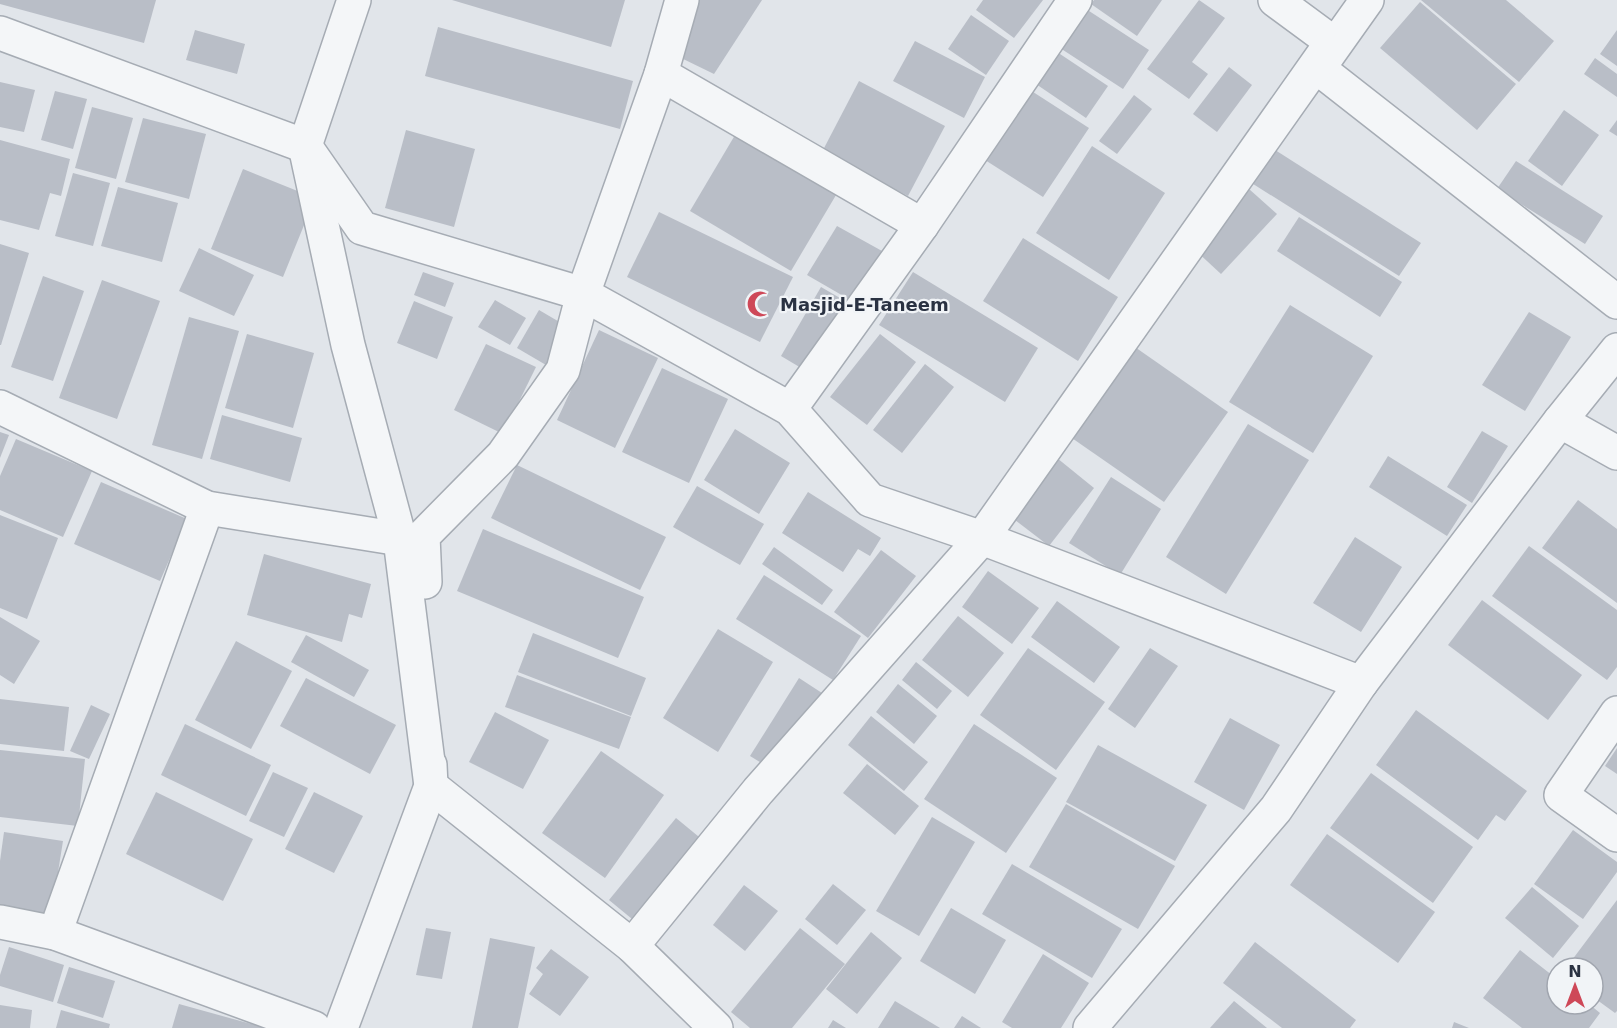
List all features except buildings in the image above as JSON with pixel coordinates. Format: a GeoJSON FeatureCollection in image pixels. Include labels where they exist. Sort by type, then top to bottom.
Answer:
{"type":"FeatureCollection","features":[{"type":"Feature","properties":{"kind":"street"},"geometry":{"type":"LineString","coordinates":[[354,0],[305,146],[348,345],[400,539],[431,786],[632,946],[716,1028]]}},
{"type":"Feature","properties":{"kind":"street"},"geometry":{"type":"LineString","coordinates":[[341,1028],[431,786],[423,536],[503,455],[563,370],[583,294],[661,74],[682,0]]}},
{"type":"Feature","properties":{"kind":"street"},"geometry":{"type":"LineString","coordinates":[[790,409],[922,225],[1075,0]]}},
{"type":"Feature","properties":{"kind":"street"},"geometry":{"type":"LineString","coordinates":[[1275,0],[1325,55],[1617,302]]}},
{"type":"Feature","properties":{"kind":"street"},"geometry":{"type":"LineString","coordinates":[[632,946],[758,791],[982,538],[1325,55],[1367,0]]}},
{"type":"Feature","properties":{"kind":"street"},"geometry":{"type":"LineString","coordinates":[[0,33],[305,146],[362,228],[583,294],[790,409],[870,500],[982,538],[1361,683]]}},
{"type":"Feature","properties":{"kind":"street"},"geometry":{"type":"LineString","coordinates":[[661,74],[922,225]]}},
{"type":"Feature","properties":{"kind":"street"},"geometry":{"type":"LineString","coordinates":[[1092,1027],[1276,809],[1361,683],[1560,421],[1617,350]]}},
{"type":"Feature","properties":{"kind":"street"},"geometry":{"type":"LineString","coordinates":[[0,407],[207,508],[400,539]]}},
{"type":"Feature","properties":{"kind":"street"},"geometry":{"type":"LineString","coordinates":[[1560,421],[1617,453]]}},
{"type":"Feature","properties":{"kind":"street"},"geometry":{"type":"LineString","coordinates":[[55,933],[207,508]]}},
{"type":"Feature","properties":{"kind":"street"},"geometry":{"type":"LineString","coordinates":[[1617,713],[1561,795],[1617,835]]}},
{"type":"Feature","properties":{"kind":"street"},"geometry":{"type":"LineString","coordinates":[[0,922],[55,933],[314,1028]]}},
{"type":"Feature","properties":{"kind":"place","name":"Masjid-E-Taneem"},"geometry":{"type":"Point","coordinates":[760,304]}}]}
